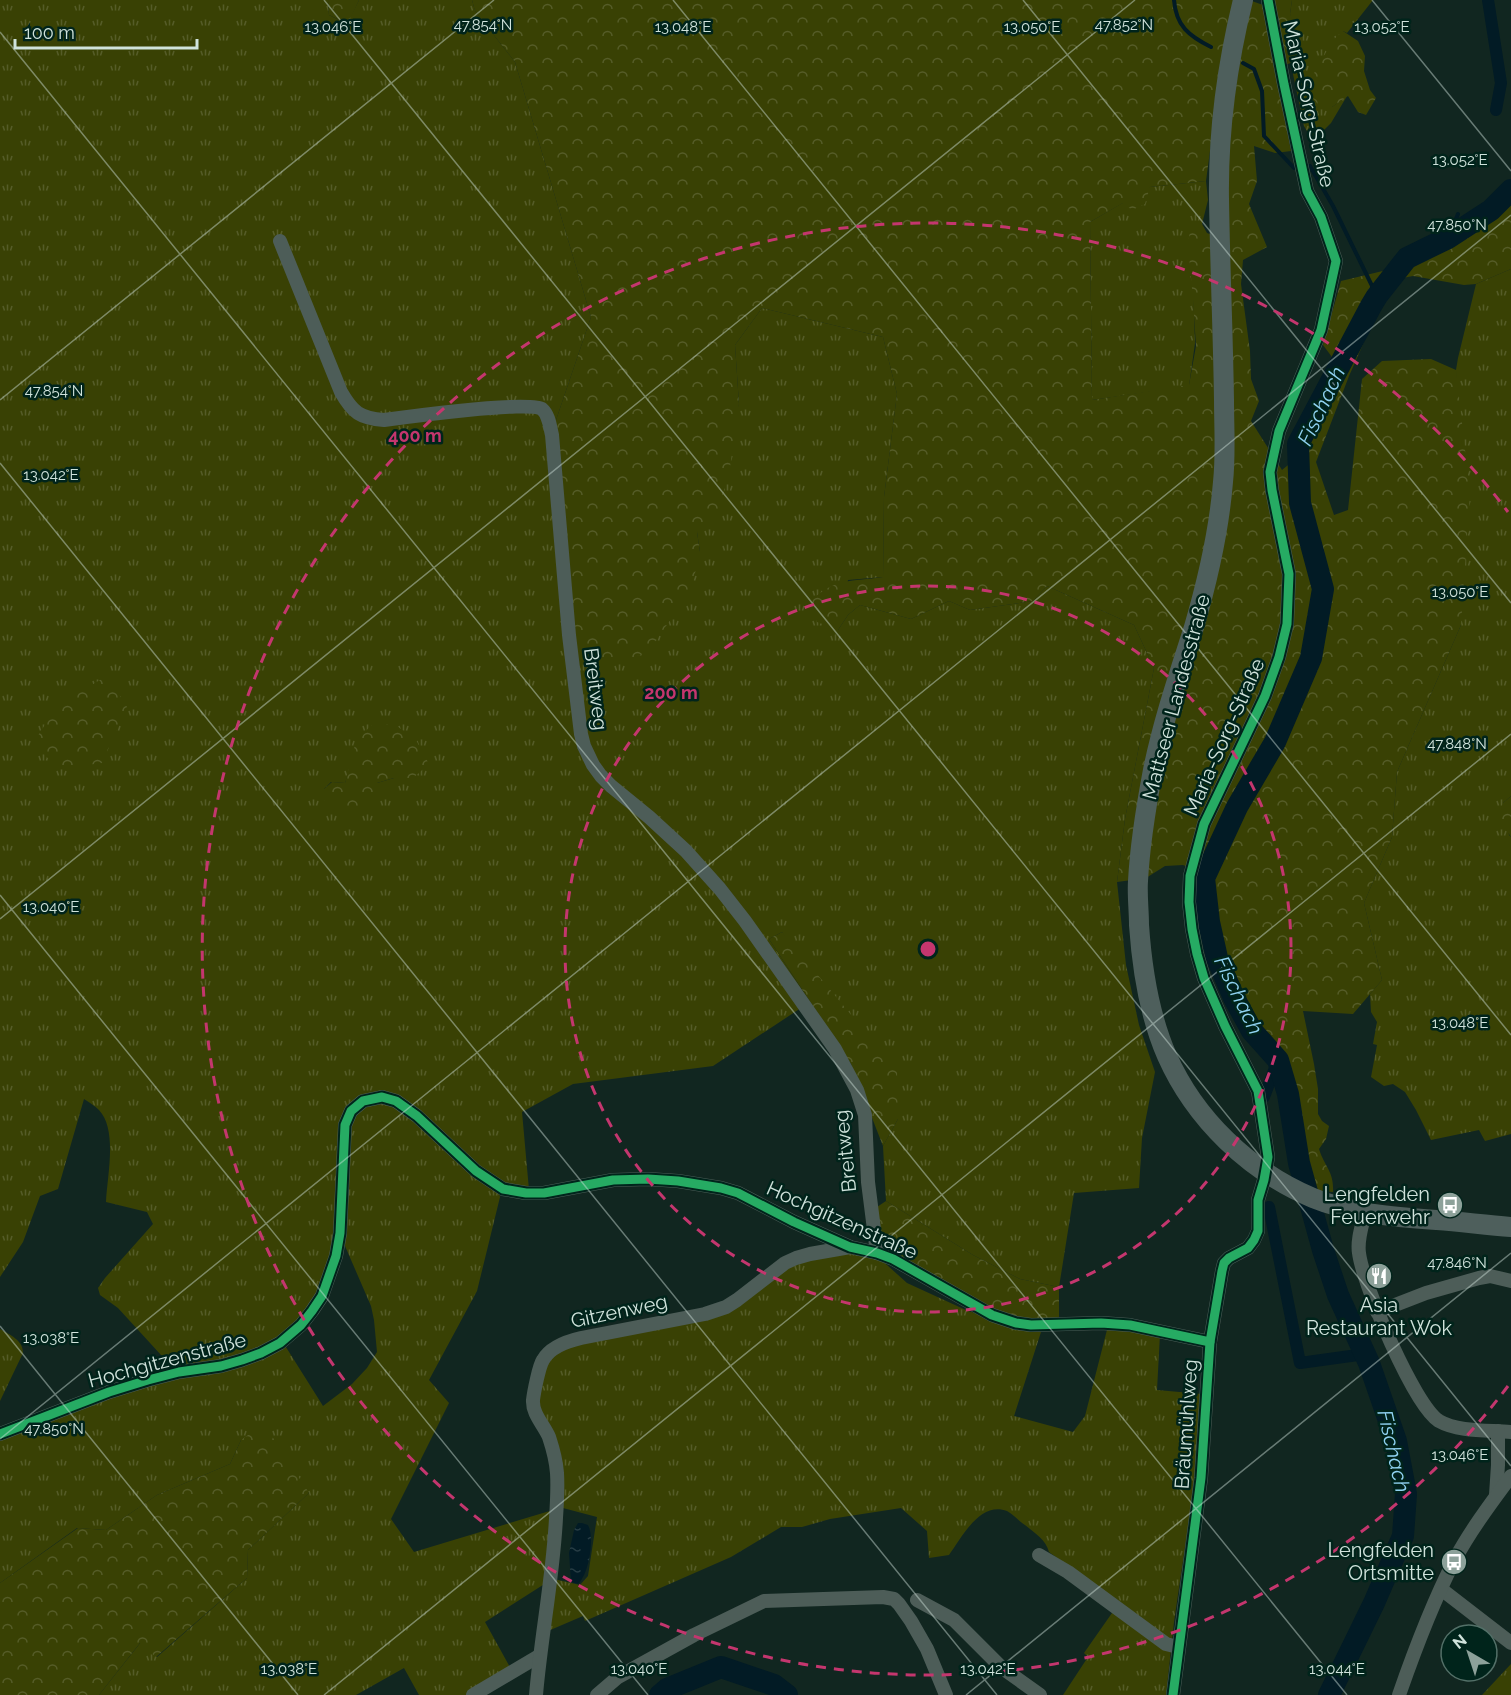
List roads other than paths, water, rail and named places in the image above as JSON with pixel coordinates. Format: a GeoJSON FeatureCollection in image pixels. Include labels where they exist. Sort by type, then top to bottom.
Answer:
{"type":"FeatureCollection","features":[{"type":"Feature","properties":{"kind":"main road","name":"Mattseer Landesstraße"},"geometry":{"type":"LineString","coordinates":[[1243,0],[1231,48],[1221,129],[1219,197],[1224,478],[1217,536],[1207,580],[1153,767],[1142,829],[1137,885],[1141,949],[1147,989],[1166,1054],[1188,1093],[1231,1145],[1266,1172],[1313,1198],[1365,1213],[1511,1227]]}},
{"type":"Feature","properties":{"kind":"street","name":"Maria-Sorg-Straße"},"geometry":{"type":"LineString","coordinates":[[1266,1172],[1268,1157],[1258,1091],[1204,978],[1192,929],[1189,902],[1190,876],[1204,824],[1265,696],[1279,657],[1287,624],[1289,573],[1270,472],[1279,431],[1321,330],[1336,261],[1321,217],[1307,191],[1268,0]]}},
{"type":"Feature","properties":{"kind":"street","name":"Breitweg"},"geometry":{"type":"LineString","coordinates":[[280,241],[341,392],[356,413],[384,420],[538,406],[548,418],[552,435],[569,635],[584,746],[593,765],[611,786],[686,851],[720,889],[835,1049],[857,1090],[865,1115],[868,1182],[877,1253]]}},
{"type":"Feature","properties":{"kind":"street","name":"Hochgitzenstraße"},"geometry":{"type":"LineString","coordinates":[[0,1434],[109,1392],[148,1380],[242,1360],[280,1343],[294,1331],[322,1296],[336,1256],[340,1233],[345,1125],[351,1111],[363,1101],[382,1096],[396,1101],[417,1116],[476,1171],[503,1189],[544,1193],[613,1180],[648,1179],[720,1188],[738,1193],[850,1247],[877,1253],[893,1260],[992,1315],[1016,1323],[1031,1325],[1111,1323],[1210,1342]]}},
{"type":"Feature","properties":{"kind":"street","name":"Bräumühlweg"},"geometry":{"type":"LineString","coordinates":[[1173,1695],[1201,1478],[1210,1342],[1222,1271],[1224,1263],[1229,1258],[1248,1248],[1258,1231],[1258,1200],[1266,1172]]}},
{"type":"Feature","properties":{"kind":"street"},"geometry":{"type":"LineString","coordinates":[[1365,1213],[1359,1253],[1369,1289],[1377,1312],[1418,1396],[1437,1420],[1452,1427],[1504,1431],[1495,1497]]}},
{"type":"Feature","properties":{"kind":"street","name":"Gitzenweg"},"geometry":{"type":"LineString","coordinates":[[536,1695],[539,1656],[552,1575],[557,1482],[555,1456],[533,1403],[543,1360],[565,1342],[705,1314],[726,1307],[785,1263],[810,1254],[850,1247]]}},
{"type":"Feature","properties":{"kind":"street"},"geometry":{"type":"LineString","coordinates":[[1377,1312],[1426,1293],[1479,1278],[1490,1276],[1511,1281]]}},
{"type":"Feature","properties":{"kind":"street"},"geometry":{"type":"LineString","coordinates":[[1400,1695],[1418,1641],[1441,1589],[1465,1542],[1511,1476]]}},
{"type":"Feature","properties":{"kind":"street"},"geometry":{"type":"LineString","coordinates":[[1039,1555],[1068,1572],[1166,1644],[1179,1645]]}},
{"type":"Feature","properties":{"kind":"street"},"geometry":{"type":"LineString","coordinates":[[1441,1589],[1511,1642]]}},
{"type":"Feature","properties":{"kind":"street"},"geometry":{"type":"LineString","coordinates":[[597,1695],[618,1677],[694,1635],[764,1601],[883,1598],[894,1599],[911,1621],[927,1649],[946,1695]]}},
{"type":"Feature","properties":{"kind":"street"},"geometry":{"type":"LineString","coordinates":[[917,1600],[954,1620],[1001,1667],[1040,1695]]}},
{"type":"Feature","properties":{"kind":"street"},"geometry":{"type":"LineString","coordinates":[[473,1695],[539,1656]]}},
{"type":"Feature","properties":{"kind":"water"},"geometry":{"type":"Polygon","coordinates":[[[578,1523],[588,1525],[591,1546],[588,1564],[578,1584],[571,1582],[569,1553],[574,1530],[578,1523]]]}},
{"type":"Feature","properties":{"kind":"waterway"},"geometry":{"type":"LineString","coordinates":[[1174,0],[1178,17],[1185,29],[1196,39],[1211,47]]}},
{"type":"Feature","properties":{"kind":"waterway"},"geometry":{"type":"LineString","coordinates":[[1488,0],[1501,83],[1496,110]]}},
{"type":"Feature","properties":{"kind":"waterway"},"geometry":{"type":"LineString","coordinates":[[1243,63],[1254,69],[1262,91],[1264,136],[1294,168],[1310,166],[1333,206],[1377,296]]}},
{"type":"Feature","properties":{"kind":"waterway","name":"Fischach"},"geometry":{"type":"LineString","coordinates":[[1329,1695],[1374,1603],[1403,1536],[1406,1494],[1396,1441],[1369,1363],[1338,1295],[1323,1250],[1299,1163],[1288,1094],[1278,1060],[1252,1031],[1234,998],[1217,958],[1209,922],[1204,878],[1237,807],[1275,742],[1311,658],[1323,589],[1300,503],[1298,444],[1371,306],[1407,258],[1448,238],[1491,210],[1511,190]]}},
{"type":"Feature","properties":{"kind":"waterway"},"geometry":{"type":"LineString","coordinates":[[1448,238],[1458,214]]}},
{"type":"Feature","properties":{"kind":"waterway"},"geometry":{"type":"LineString","coordinates":[[1264,1097],[1278,1060]]}},
{"type":"Feature","properties":{"kind":"waterway"},"geometry":{"type":"LineString","coordinates":[[1269,1207],[1300,1363],[1365,1354]]}},
{"type":"Feature","properties":{"kind":"waterway","name":"Fischach"},"geometry":{"type":"LineString","coordinates":[[660,1695],[667,1689],[721,1667],[774,1685],[787,1695]]}},
{"type":"Feature","properties":{"kind":"place","name":"Lengfelden Feuerwehr"},"geometry":{"type":"Point","coordinates":[1450,1205]}},
{"type":"Feature","properties":{"kind":"place","name":"Asia Restaurant Wok"},"geometry":{"type":"Point","coordinates":[1379,1276]}},
{"type":"Feature","properties":{"kind":"place","name":"Lengfelden Ortsmitte"},"geometry":{"type":"Point","coordinates":[1454,1562]}}]}
